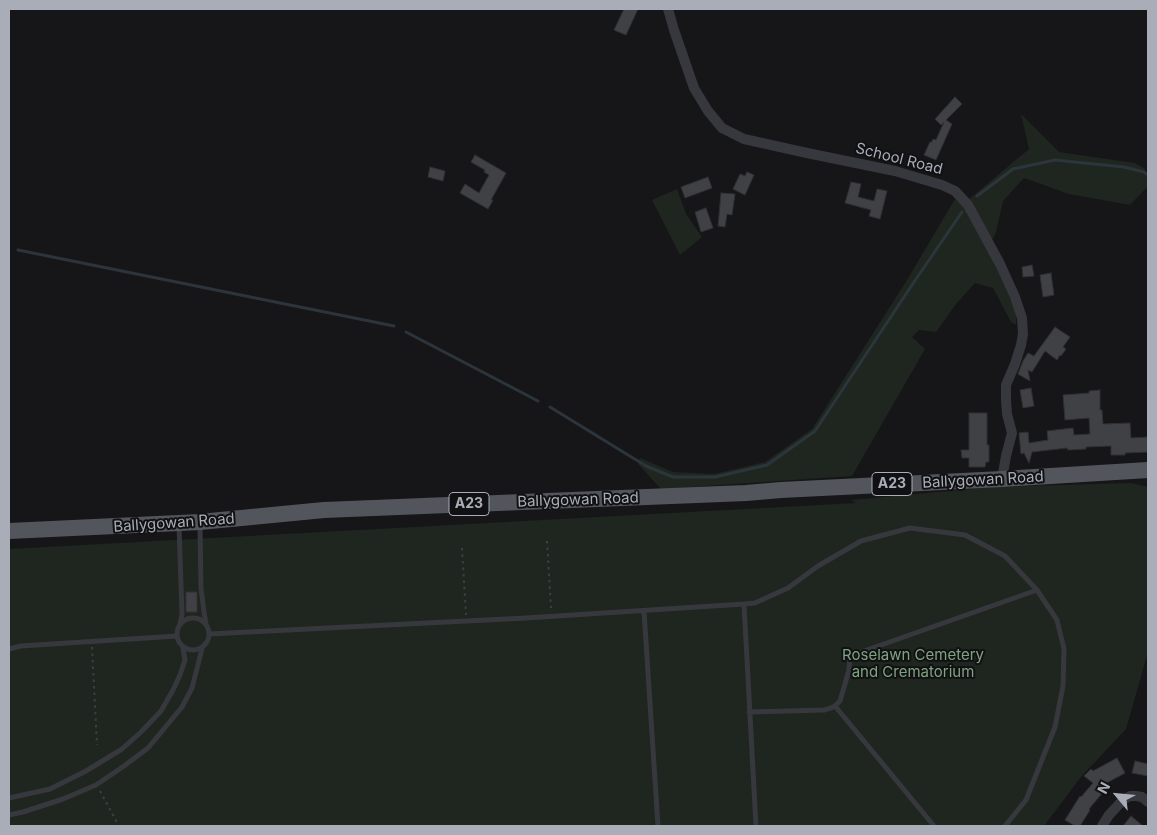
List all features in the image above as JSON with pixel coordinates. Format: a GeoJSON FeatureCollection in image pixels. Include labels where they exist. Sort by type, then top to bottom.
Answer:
{"type":"FeatureCollection","features":[{"type":"Feature","properties":{"kind":"main road","name":"Ballygowan Road"},"geometry":{"type":"LineString","coordinates":[[9,531],[200,522],[324,510],[746,493],[1148,470]]}},
{"type":"Feature","properties":{"kind":"street","name":"School Road"},"geometry":{"type":"LineString","coordinates":[[668,9],[694,88],[708,111],[722,128],[744,138],[895,171],[942,185],[955,191],[968,205],[1000,264],[1022,318],[1023,334],[1021,345],[1006,384],[1007,414],[1012,433],[1002,479]]}},
{"type":"Feature","properties":{"kind":"street"},"geometry":{"type":"LineString","coordinates":[[1102,826],[1123,800],[1130,796],[1142,797],[1148,802]]}},
{"type":"Feature","properties":{"kind":"lane"},"geometry":{"type":"LineString","coordinates":[[179,523],[182,614],[177,636],[179,644],[183,648],[195,651],[202,649],[210,638],[201,588],[200,522]]}},
{"type":"Feature","properties":{"kind":"lane"},"geometry":{"type":"LineString","coordinates":[[210,634],[644,611],[755,603],[788,588],[818,566],[861,541],[910,528],[965,536],[1005,556],[1036,590],[1057,620],[1064,649],[1063,686],[1055,727],[1026,800],[1005,826]]}},
{"type":"Feature","properties":{"kind":"lane"},"geometry":{"type":"LineString","coordinates":[[749,712],[824,710],[835,706],[840,701],[849,670],[850,656],[1036,590]]}},
{"type":"Feature","properties":{"kind":"lane"},"geometry":{"type":"LineString","coordinates":[[744,604],[756,826]]}},
{"type":"Feature","properties":{"kind":"lane"},"geometry":{"type":"LineString","coordinates":[[644,611],[658,826]]}},
{"type":"Feature","properties":{"kind":"lane"},"geometry":{"type":"LineString","coordinates":[[180,625],[188,618],[195,618],[202,620],[207,625]]}},
{"type":"Feature","properties":{"kind":"lane"},"geometry":{"type":"LineString","coordinates":[[9,649],[21,646],[177,636]]}},
{"type":"Feature","properties":{"kind":"lane"},"geometry":{"type":"LineString","coordinates":[[9,798],[50,789],[86,772],[122,748],[141,732],[161,711],[173,690],[185,660],[183,648]]}},
{"type":"Feature","properties":{"kind":"lane"},"geometry":{"type":"LineString","coordinates":[[9,815],[63,799],[96,784],[148,748],[182,707],[192,688],[202,649]]}},
{"type":"Feature","properties":{"kind":"lane"},"geometry":{"type":"LineString","coordinates":[[835,706],[934,826]]}},
{"type":"Feature","properties":{"kind":"path"},"geometry":{"type":"LineString","coordinates":[[547,541],[552,616]]}},
{"type":"Feature","properties":{"kind":"path"},"geometry":{"type":"LineString","coordinates":[[462,548],[466,620]]}},
{"type":"Feature","properties":{"kind":"path"},"geometry":{"type":"LineString","coordinates":[[92,641],[97,745]]}},
{"type":"Feature","properties":{"kind":"path"},"geometry":{"type":"LineString","coordinates":[[96,784],[119,826]]}},
{"type":"Feature","properties":{"kind":"green space"},"geometry":{"type":"Polygon","coordinates":[[[1021,114],[1059,152],[1135,163],[1144,168],[1148,176],[1148,186],[1130,205],[1069,194],[1024,178],[1003,201],[996,232],[986,245],[1016,311],[1016,325],[1011,322],[993,288],[975,283],[956,304],[936,332],[919,330],[912,337],[925,349],[852,476],[661,489],[638,464],[640,458],[673,472],[714,474],[765,462],[812,429],[907,280],[955,199],[962,205],[1029,149],[1021,114]]]}},
{"type":"Feature","properties":{"kind":"green space"},"geometry":{"type":"Polygon","coordinates":[[[677,189],[686,214],[702,237],[680,255],[652,200],[677,189]]]}},
{"type":"Feature","properties":{"kind":"green space","name":"Roselawn Cemetery and Crematorium"},"geometry":{"type":"Polygon","coordinates":[[[1131,483],[1148,487],[1148,652],[1126,729],[1081,777],[1044,826],[9,826],[9,549],[856,503],[851,500],[993,487],[1131,483]]]}},
{"type":"Feature","properties":{"kind":"building"},"geometry":{"type":"Polygon","coordinates":[[[624,9],[638,9],[626,35],[614,30],[624,9]]]}},
{"type":"Feature","properties":{"kind":"building"},"geometry":{"type":"Polygon","coordinates":[[[955,97],[962,104],[946,120],[952,124],[936,160],[924,155],[930,142],[933,139],[936,140],[944,122],[941,125],[935,119],[955,97]]]}},
{"type":"Feature","properties":{"kind":"building"},"geometry":{"type":"Polygon","coordinates":[[[475,155],[506,173],[488,209],[460,193],[465,184],[479,193],[489,175],[484,172],[485,170],[471,162],[475,155]]]}},
{"type":"Feature","properties":{"kind":"building"},"geometry":{"type":"Polygon","coordinates":[[[430,167],[445,171],[443,181],[428,177],[430,167]]]}},
{"type":"Feature","properties":{"kind":"building"},"geometry":{"type":"Polygon","coordinates":[[[747,172],[754,175],[745,195],[733,189],[740,174],[745,176],[747,172]]]}},
{"type":"Feature","properties":{"kind":"building"},"geometry":{"type":"Polygon","coordinates":[[[708,177],[712,188],[685,198],[681,187],[708,177]]]}},
{"type":"Feature","properties":{"kind":"building"},"geometry":{"type":"Polygon","coordinates":[[[851,182],[861,184],[858,197],[874,201],[877,189],[887,191],[880,219],[869,216],[871,210],[845,203],[851,182]]]}},
{"type":"Feature","properties":{"kind":"building"},"geometry":{"type":"Polygon","coordinates":[[[721,193],[735,194],[732,215],[727,214],[725,227],[718,226],[721,193]]]}},
{"type":"Feature","properties":{"kind":"building"},"geometry":{"type":"Polygon","coordinates":[[[706,208],[713,228],[701,232],[695,212],[706,208]]]}},
{"type":"Feature","properties":{"kind":"building"},"geometry":{"type":"Polygon","coordinates":[[[1032,265],[1034,276],[1023,277],[1022,267],[1032,265]]]}},
{"type":"Feature","properties":{"kind":"building"},"geometry":{"type":"Polygon","coordinates":[[[1051,273],[1054,295],[1043,297],[1040,275],[1051,273]]]}},
{"type":"Feature","properties":{"kind":"building"},"geometry":{"type":"Polygon","coordinates":[[[1055,327],[1070,337],[1063,347],[1066,349],[1061,356],[1057,360],[1045,351],[1032,372],[1028,370],[1030,381],[1018,374],[1028,353],[1034,356],[1055,327]]]}},
{"type":"Feature","properties":{"kind":"building"},"geometry":{"type":"Polygon","coordinates":[[[1031,388],[1034,406],[1023,408],[1020,390],[1031,388]]]}},
{"type":"Feature","properties":{"kind":"building"},"geometry":{"type":"Polygon","coordinates":[[[1100,390],[1100,410],[1102,410],[1103,424],[1130,423],[1131,438],[1148,437],[1148,452],[1111,455],[1111,446],[1068,450],[1067,448],[1032,452],[1029,463],[1024,453],[1021,454],[1019,433],[1028,432],[1029,443],[1048,440],[1047,431],[1073,428],[1074,435],[1090,434],[1089,418],[1065,420],[1063,395],[1100,390]]]}},
{"type":"Feature","properties":{"kind":"building"},"geometry":{"type":"Polygon","coordinates":[[[969,413],[987,413],[989,462],[986,462],[985,467],[969,467],[969,458],[962,458],[961,450],[969,450],[969,413]]]}},
{"type":"Feature","properties":{"kind":"building"},"geometry":{"type":"Polygon","coordinates":[[[186,592],[197,592],[197,612],[186,612],[186,592]]]}},
{"type":"Feature","properties":{"kind":"building"},"geometry":{"type":"Polygon","coordinates":[[[1117,758],[1125,773],[1099,787],[1104,791],[1089,809],[1080,826],[1075,826],[1065,820],[1080,796],[1093,783],[1084,776],[1091,769],[1093,771],[1117,758]]]}},
{"type":"Feature","properties":{"kind":"building"},"geometry":{"type":"Polygon","coordinates":[[[1135,761],[1148,764],[1148,776],[1132,773],[1135,761]]]}},
{"type":"Feature","properties":{"kind":"building"},"geometry":{"type":"Polygon","coordinates":[[[1131,816],[1143,826],[1123,826],[1131,816]]]}},
{"type":"Feature","properties":{"kind":"waterway"},"geometry":{"type":"LineString","coordinates":[[977,196],[1013,169],[1055,160],[1124,167],[1144,172],[1148,175]]}},
{"type":"Feature","properties":{"kind":"waterway"},"geometry":{"type":"LineString","coordinates":[[550,407],[646,466],[673,477],[715,477],[767,465],[815,431],[962,212]]}},
{"type":"Feature","properties":{"kind":"waterway"},"geometry":{"type":"LineString","coordinates":[[18,250],[394,326]]}},
{"type":"Feature","properties":{"kind":"waterway"},"geometry":{"type":"LineString","coordinates":[[406,332],[538,401]]}}]}
